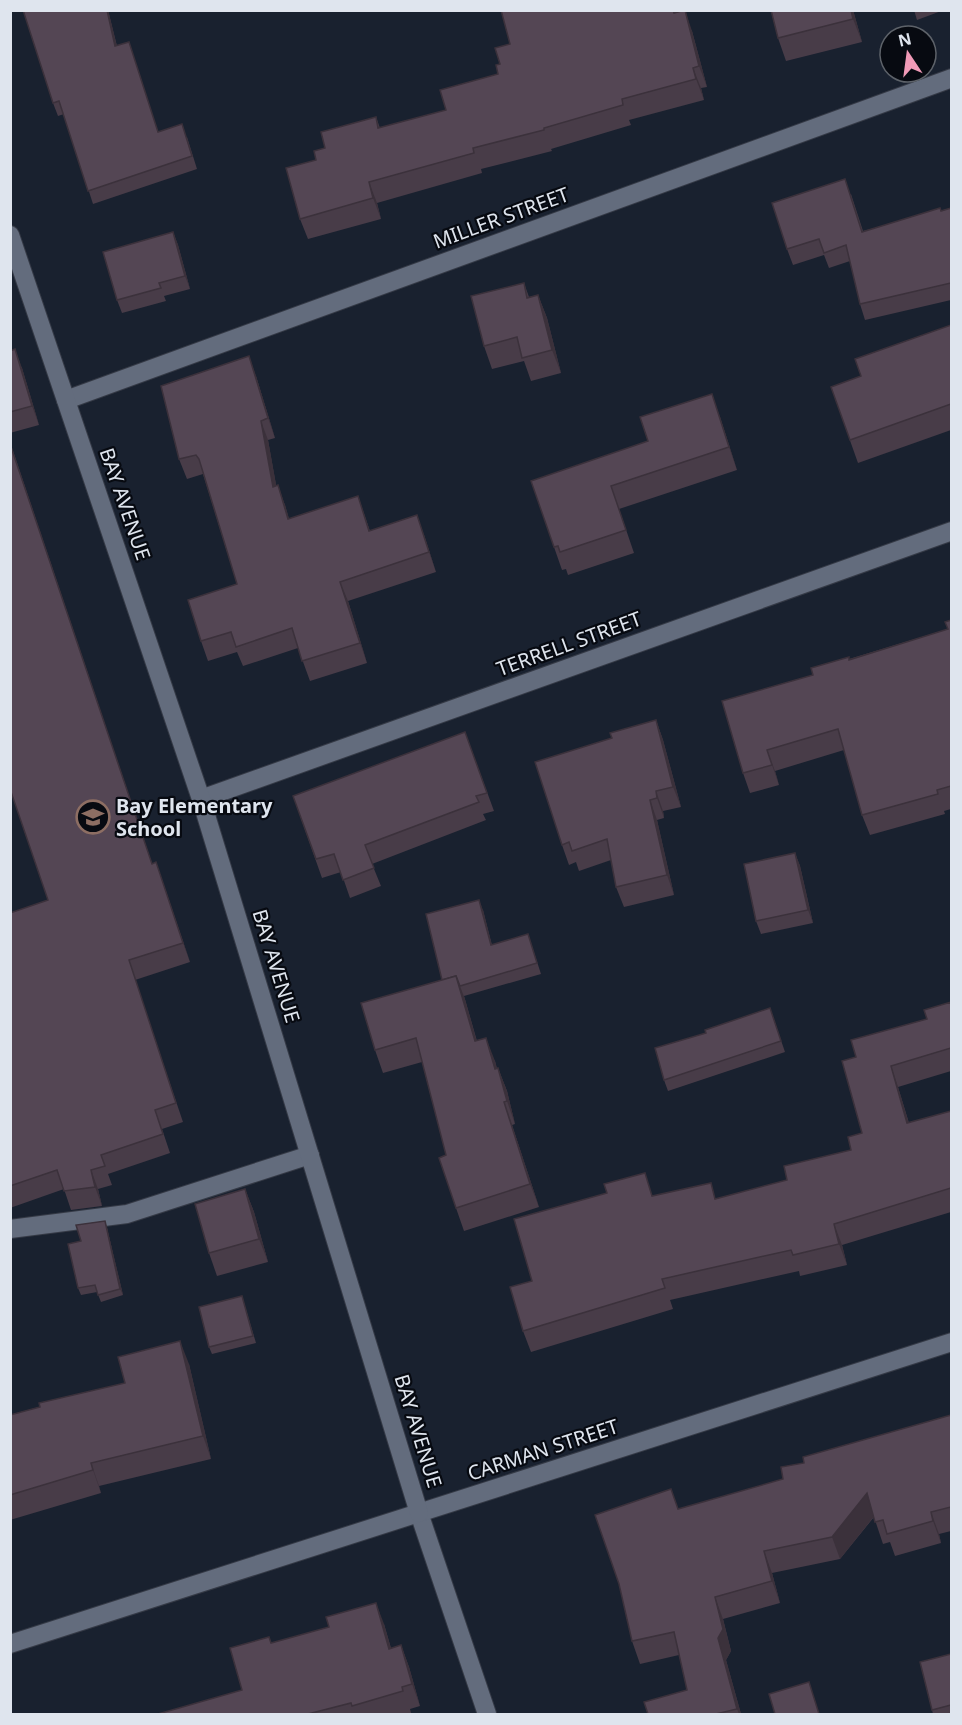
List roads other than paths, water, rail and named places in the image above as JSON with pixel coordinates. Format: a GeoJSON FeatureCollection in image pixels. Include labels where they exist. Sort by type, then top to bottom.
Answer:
{"type":"FeatureCollection","features":[{"type":"Feature","properties":{"kind":"street","name":"MILLER STREET"},"geometry":{"type":"LineString","coordinates":[[66,400],[951,78]]}},
{"type":"Feature","properties":{"kind":"street","name":"BAY AVENUE"},"geometry":{"type":"LineString","coordinates":[[10,235],[201,799],[420,1513],[487,1714]]}},
{"type":"Feature","properties":{"kind":"street","name":"TERRELL STREET"},"geometry":{"type":"LineString","coordinates":[[201,799],[951,531]]}},
{"type":"Feature","properties":{"kind":"street"},"geometry":{"type":"LineString","coordinates":[[10,1229],[126,1214],[310,1155]]}},
{"type":"Feature","properties":{"kind":"street","name":"CARMAN STREET"},"geometry":{"type":"LineString","coordinates":[[10,1644],[951,1342]]}},
{"type":"Feature","properties":{"kind":"place","name":"Bay Elementary School"},"geometry":{"type":"Point","coordinates":[93,817]}}]}
